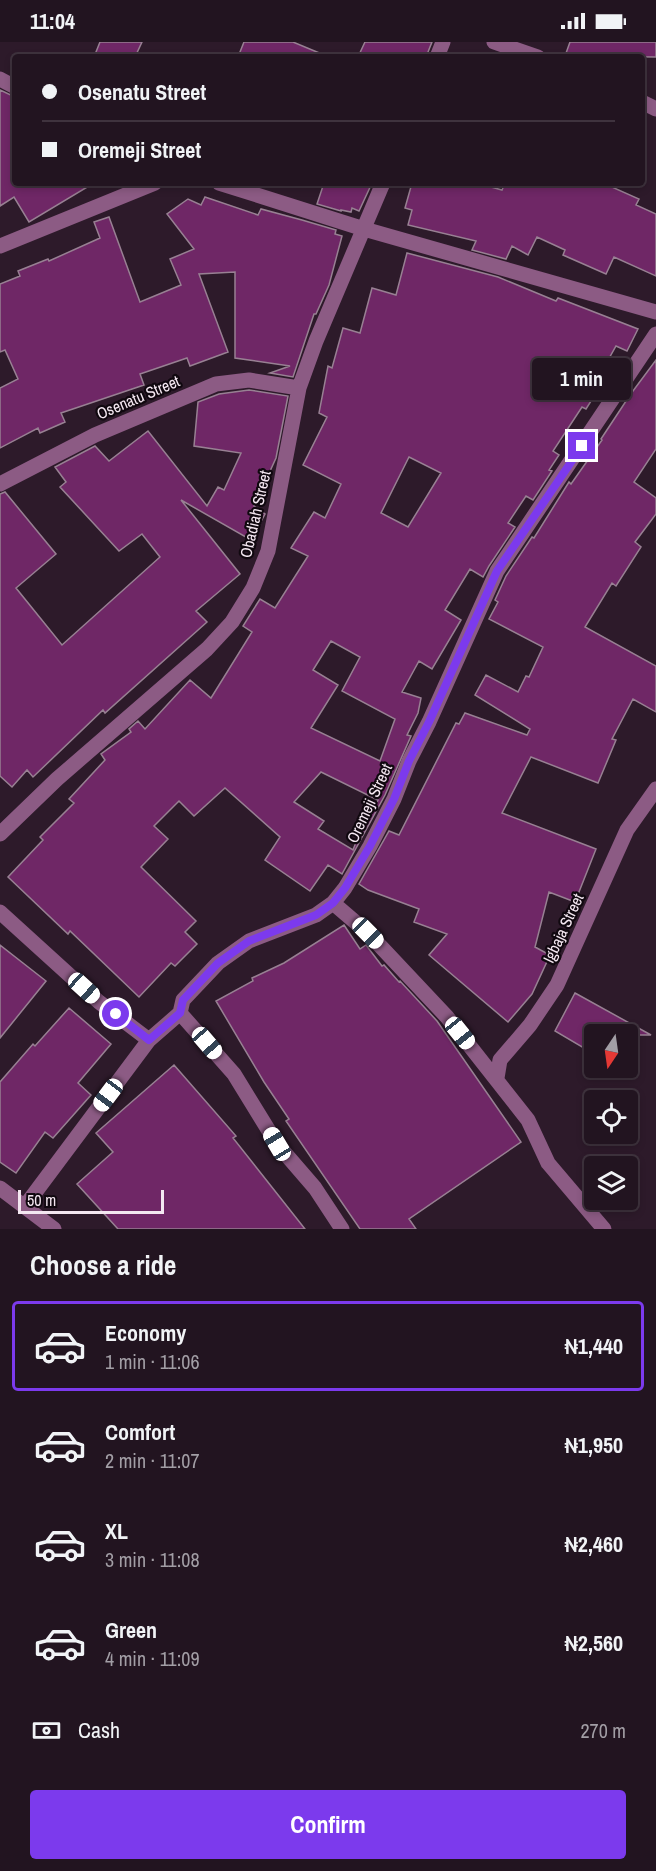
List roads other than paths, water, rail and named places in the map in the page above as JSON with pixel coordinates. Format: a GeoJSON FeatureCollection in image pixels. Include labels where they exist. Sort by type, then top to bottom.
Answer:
{"type":"FeatureCollection","features":[{"type":"Feature","properties":{"kind":"street"},"geometry":{"type":"LineString","coordinates":[[494,42],[529,54]]}},
{"type":"Feature","properties":{"kind":"street"},"geometry":{"type":"LineString","coordinates":[[0,246],[148,186]]}},
{"type":"Feature","properties":{"kind":"street"},"geometry":{"type":"LineString","coordinates":[[228,186],[364,229],[656,312]]}},
{"type":"Feature","properties":{"kind":"street","name":"Obadiah Street"},"geometry":{"type":"LineString","coordinates":[[0,834],[57,779],[207,649],[232,622],[253,588],[268,551],[299,388],[316,341],[382,186]]}},
{"type":"Feature","properties":{"kind":"street","name":"Oremeji Street"},"geometry":{"type":"LineString","coordinates":[[25,1206],[149,1040],[180,1013],[183,1000],[218,963],[249,941],[301,922],[333,903],[345,888],[394,799],[409,761],[497,571],[656,334]]}},
{"type":"Feature","properties":{"kind":"street","name":"Osenatu Street"},"geometry":{"type":"LineString","coordinates":[[0,484],[94,435],[216,384],[249,380],[299,388]]}},
{"type":"Feature","properties":{"kind":"street","name":"Igbaja Street"},"geometry":{"type":"LineString","coordinates":[[497,1078],[500,1060],[530,1025],[557,984],[627,830],[656,789]]}},
{"type":"Feature","properties":{"kind":"street"},"geometry":{"type":"LineString","coordinates":[[333,903],[368,933],[447,1017],[528,1120],[548,1163],[604,1229]]}},
{"type":"Feature","properties":{"kind":"street"},"geometry":{"type":"LineString","coordinates":[[0,912],[99,1002],[149,1040]]}},
{"type":"Feature","properties":{"kind":"street"},"geometry":{"type":"LineString","coordinates":[[180,1013],[234,1074],[277,1144],[315,1188],[342,1229]]}},
{"type":"Feature","properties":{"kind":"street"},"geometry":{"type":"LineString","coordinates":[[0,1188],[54,1229]]}}]}
